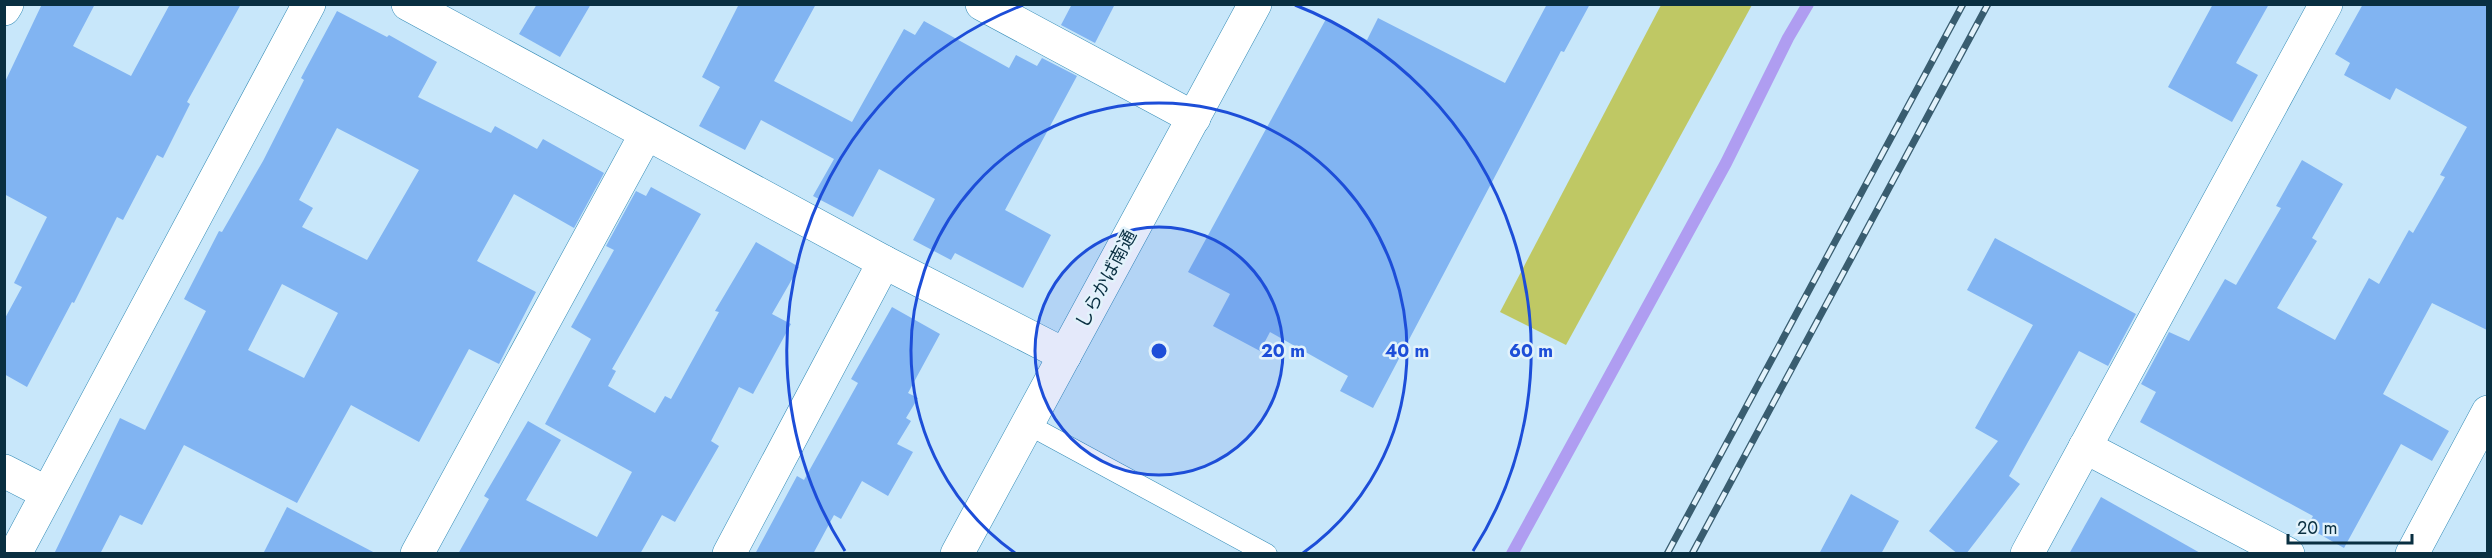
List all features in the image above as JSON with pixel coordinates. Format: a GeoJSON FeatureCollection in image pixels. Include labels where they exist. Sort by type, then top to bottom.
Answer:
{"type":"FeatureCollection","features":[{"type":"Feature","properties":{"kind":"street"},"geometry":{"type":"LineString","coordinates":[[4,9],[7,4]]}},
{"type":"Feature","properties":{"kind":"street"},"geometry":{"type":"LineString","coordinates":[[15,554],[309,4]]}},
{"type":"Feature","properties":{"kind":"street"},"geometry":{"type":"LineString","coordinates":[[408,4],[884,262],[1065,355]]}},
{"type":"Feature","properties":{"kind":"street"},"geometry":{"type":"LineString","coordinates":[[982,4],[1025,14],[1194,118]]}},
{"type":"Feature","properties":{"kind":"street","name":"しらかば南通"},"geometry":{"type":"LineString","coordinates":[[957,554],[1255,4]]}},
{"type":"Feature","properties":{"kind":"street"},"geometry":{"type":"LineString","coordinates":[[2027,554],[2326,4]]}},
{"type":"Feature","properties":{"kind":"street"},"geometry":{"type":"LineString","coordinates":[[417,554],[646,134]]}},
{"type":"Feature","properties":{"kind":"street"},"geometry":{"type":"LineString","coordinates":[[729,554],[884,262]]}},
{"type":"Feature","properties":{"kind":"street"},"geometry":{"type":"LineString","coordinates":[[2412,554],[2487,412]]}},
{"type":"Feature","properties":{"kind":"street"},"geometry":{"type":"LineString","coordinates":[[2085,447],[2288,554]]}},
{"type":"Feature","properties":{"kind":"street"},"geometry":{"type":"LineString","coordinates":[[4,471],[47,493]]}},
{"type":"Feature","properties":{"kind":"lane"},"geometry":{"type":"LineString","coordinates":[[1027,424],[1267,554]]}},
{"type":"Feature","properties":{"kind":"green space"},"geometry":{"type":"Polygon","coordinates":[[[1661,5],[1752,5],[1566,345],[1500,312],[1661,5]]]}},
{"type":"Feature","properties":{"kind":"building"},"geometry":{"type":"Polygon","coordinates":[[[42,4],[95,4],[73,46],[131,76],[170,4],[241,4],[187,102],[190,104],[163,158],[157,155],[123,220],[117,217],[74,303],[72,302],[27,387],[4,374],[4,320],[22,287],[14,283],[47,217],[4,194],[4,84],[42,4]]]}},
{"type":"Feature","properties":{"kind":"building"},"geometry":{"type":"Polygon","coordinates":[[[537,4],[591,4],[560,57],[519,34],[537,4]]]}},
{"type":"Feature","properties":{"kind":"building"},"geometry":{"type":"Polygon","coordinates":[[[739,4],[816,4],[774,81],[852,122],[904,29],[915,35],[924,21],[1009,68],[1016,55],[1037,66],[1042,58],[1077,76],[1005,210],[1051,235],[1023,288],[955,253],[951,260],[913,240],[935,199],[879,169],[853,217],[813,196],[834,159],[761,120],[745,150],[699,126],[720,87],[702,77],[739,4]]]}},
{"type":"Feature","properties":{"kind":"building"},"geometry":{"type":"Polygon","coordinates":[[[1072,4],[1115,4],[1095,43],[1061,25],[1072,4]]]}},
{"type":"Feature","properties":{"kind":"building"},"geometry":{"type":"Polygon","coordinates":[[[1547,4],[1590,4],[1564,52],[1561,51],[1373,408],[1340,391],[1348,376],[1270,332],[1260,351],[1213,326],[1230,294],[1188,272],[1326,19],[1367,40],[1378,18],[1505,83],[1547,4]]]}},
{"type":"Feature","properties":{"kind":"building"},"geometry":{"type":"Polygon","coordinates":[[[2213,4],[2269,4],[2236,63],[2258,75],[2232,122],[2168,87],[2213,4]]]}},
{"type":"Feature","properties":{"kind":"building"},"geometry":{"type":"Polygon","coordinates":[[[2363,4],[2487,4],[2487,330],[2432,303],[2383,394],[2449,431],[2432,461],[2401,444],[2344,548],[2307,527],[2313,516],[2140,422],[2156,392],[2141,384],[2169,332],[2189,341],[2225,279],[2236,285],[2281,208],[2276,206],[2302,160],[2343,184],[2312,238],[2317,241],[2277,308],[2335,340],[2369,278],[2379,284],[2409,230],[2413,233],[2445,177],[2440,175],[2467,127],[2396,88],[2390,100],[2344,75],[2350,63],[2335,54],[2363,4]]]}},
{"type":"Feature","properties":{"kind":"building"},"geometry":{"type":"Polygon","coordinates":[[[337,11],[387,37],[389,35],[437,62],[418,97],[491,133],[495,126],[537,149],[543,139],[604,173],[574,228],[514,194],[477,261],[536,292],[499,364],[469,349],[419,442],[351,405],[297,503],[184,445],[142,525],[120,515],[100,554],[54,554],[120,418],[145,430],[206,311],[184,299],[219,231],[222,232],[263,161],[304,80],[301,78],[337,11]],[[337,128],[299,200],[313,208],[302,227],[367,260],[419,170],[337,128]],[[282,284],[248,350],[304,378],[338,313],[282,284]]]}},
{"type":"Feature","properties":{"kind":"building"},"geometry":{"type":"Polygon","coordinates":[[[651,187],[701,214],[612,369],[616,371],[608,386],[655,413],[665,396],[671,399],[719,312],[715,311],[756,242],[799,267],[772,314],[791,324],[753,394],[739,387],[711,441],[719,446],[675,522],[662,515],[640,554],[458,554],[489,499],[484,496],[528,421],[561,440],[526,500],[597,537],[632,472],[545,424],[591,339],[571,327],[614,250],[606,246],[636,191],[646,196],[651,187]]]}},
{"type":"Feature","properties":{"kind":"building"},"geometry":{"type":"Polygon","coordinates":[[[1995,238],[2136,314],[2108,366],[2079,351],[2009,476],[2020,484],[1966,554],[1958,554],[1929,531],[1998,441],[1975,428],[2033,325],[1967,290],[1995,238]]]}},
{"type":"Feature","properties":{"kind":"building"},"geometry":{"type":"Polygon","coordinates":[[[892,307],[940,334],[908,393],[918,398],[906,418],[911,421],[897,444],[913,452],[888,496],[862,481],[841,519],[834,515],[813,554],[755,554],[797,476],[804,480],[858,383],[851,379],[892,307]]]}},
{"type":"Feature","properties":{"kind":"building"},"geometry":{"type":"Polygon","coordinates":[[[1851,494],[1899,521],[1881,554],[1819,554],[1851,494]]]}},
{"type":"Feature","properties":{"kind":"building"},"geometry":{"type":"Polygon","coordinates":[[[2101,497],[2202,554],[2069,554],[2101,497]]]}},
{"type":"Feature","properties":{"kind":"building"},"geometry":{"type":"Polygon","coordinates":[[[287,507],[377,554],[263,554],[287,507]]]}},
{"type":"Feature","properties":{"kind":"waterway"},"geometry":{"type":"LineString","coordinates":[[1512,554],[1726,163],[1788,38],[1808,4]]}},
{"type":"Feature","properties":{"kind":"railway"},"geometry":{"type":"LineString","coordinates":[[1667,554],[1963,4]]}},
{"type":"Feature","properties":{"kind":"railway"},"geometry":{"type":"LineString","coordinates":[[1692,554],[1988,4]]}}]}
